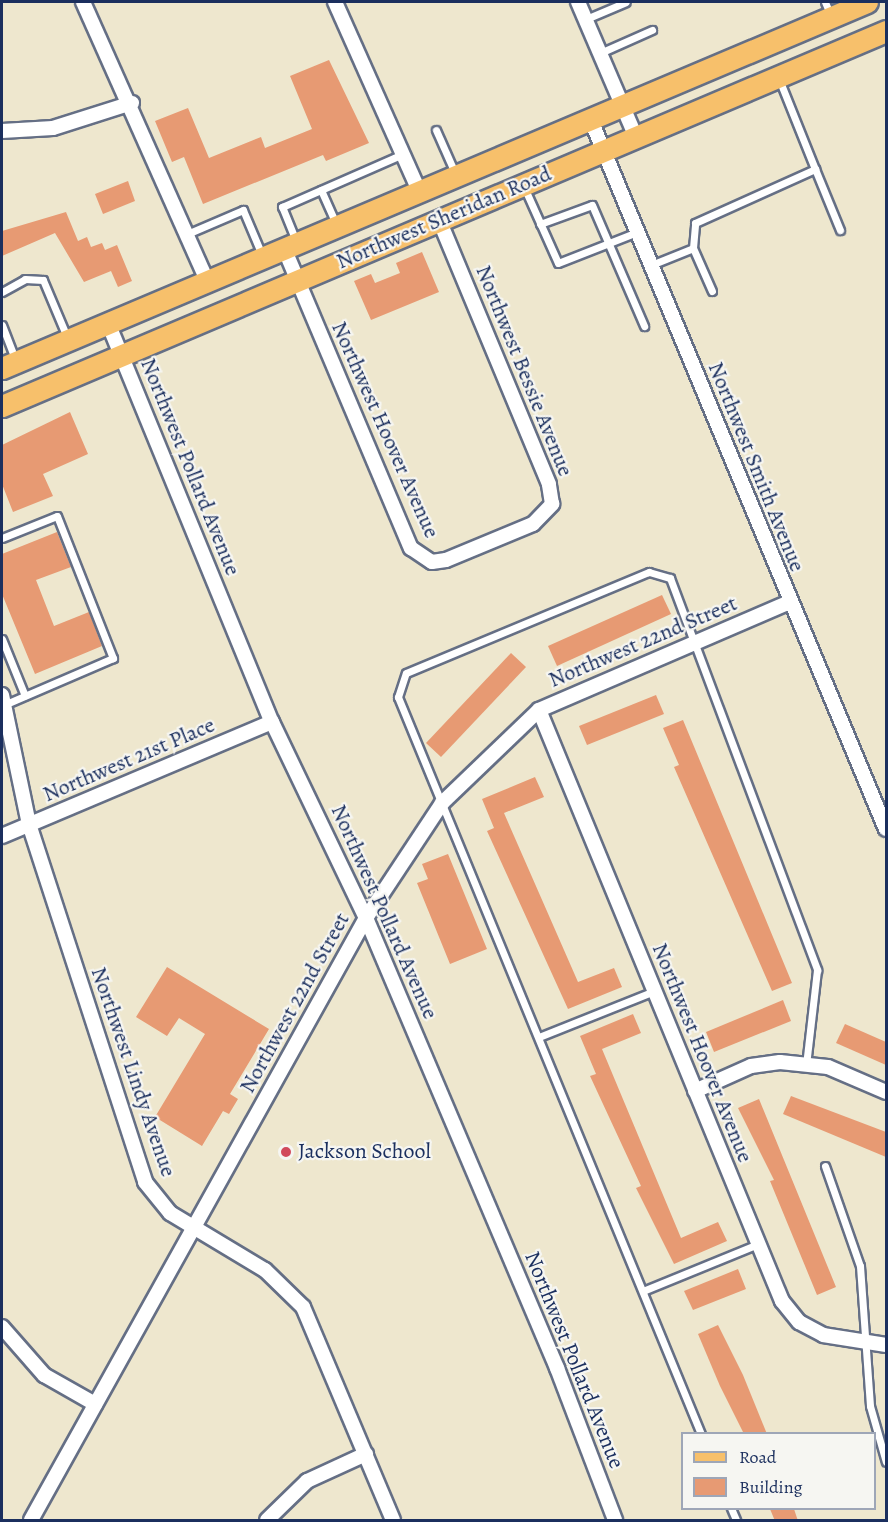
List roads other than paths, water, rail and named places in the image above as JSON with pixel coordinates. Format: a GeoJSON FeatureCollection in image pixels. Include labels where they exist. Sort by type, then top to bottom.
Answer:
{"type":"FeatureCollection","features":[{"type":"Feature","properties":{"kind":"main road","name":"Northwest Sheridan Road"},"geometry":{"type":"LineString","coordinates":[[9,365],[622,105],[828,9],[867,2]]}},
{"type":"Feature","properties":{"kind":"main road","name":"Northwest Sheridan Road"},"geometry":{"type":"LineString","coordinates":[[2,406],[886,31]]}},
{"type":"Feature","properties":{"kind":"street"},"geometry":{"type":"LineString","coordinates":[[83,2],[132,103],[207,281]]}},
{"type":"Feature","properties":{"kind":"street"},"geometry":{"type":"LineString","coordinates":[[335,2],[419,191]]}},
{"type":"Feature","properties":{"kind":"street"},"geometry":{"type":"LineString","coordinates":[[578,2],[636,137]]}},
{"type":"Feature","properties":{"kind":"street"},"geometry":{"type":"LineString","coordinates":[[2,131],[53,128],[132,103]]}},
{"type":"Feature","properties":{"kind":"street","name":"Northwest Smith Avenue"},"geometry":{"type":"LineString","coordinates":[[590,118],[788,603],[886,829]]}},
{"type":"Feature","properties":{"kind":"street","name":"Northwest Bessie Avenue"},"geometry":{"type":"LineString","coordinates":[[439,220],[549,484],[552,504],[546,515],[491,542]]}},
{"type":"Feature","properties":{"kind":"street","name":"Northwest Hoover Avenue"},"geometry":{"type":"LineString","coordinates":[[291,245],[298,280],[411,548],[432,562],[491,542]]}},
{"type":"Feature","properties":{"kind":"street","name":"Northwest Pollard Avenue"},"geometry":{"type":"LineString","coordinates":[[108,323],[272,722],[366,918],[557,1368],[615,1521]]}},
{"type":"Feature","properties":{"kind":"street","name":"Northwest 22nd Street"},"geometry":{"type":"LineString","coordinates":[[31,1521],[366,918],[442,803],[539,710],[788,603]]}},
{"type":"Feature","properties":{"kind":"street","name":"Northwest Lindy Avenue"},"geometry":{"type":"LineString","coordinates":[[4,707],[29,824],[137,1162],[157,1201],[194,1228],[265,1270],[303,1307],[393,1521]]}},
{"type":"Feature","properties":{"kind":"street","name":"Northwest Hoover Avenue"},"geometry":{"type":"LineString","coordinates":[[539,710],[782,1301],[800,1322],[823,1335],[886,1345]]}},
{"type":"Feature","properties":{"kind":"street","name":"Northwest 21st Place"},"geometry":{"type":"LineString","coordinates":[[2,836],[272,722]]}},
{"type":"Feature","properties":{"kind":"street"},"geometry":{"type":"LineString","coordinates":[[695,1091],[751,1066],[806,1065],[828,1067],[886,1092]]}},
{"type":"Feature","properties":{"kind":"street"},"geometry":{"type":"LineString","coordinates":[[2,1327],[44,1375],[94,1404]]}},
{"type":"Feature","properties":{"kind":"street"},"geometry":{"type":"LineString","coordinates":[[267,1521],[307,1481],[366,1454]]}},
{"type":"Feature","properties":{"kind":"lane"},"geometry":{"type":"LineString","coordinates":[[585,19],[626,2]]}},
{"type":"Feature","properties":{"kind":"lane"},"geometry":{"type":"LineString","coordinates":[[600,53],[652,30]]}},
{"type":"Feature","properties":{"kind":"lane"},"geometry":{"type":"LineString","coordinates":[[778,77],[840,230]]}},
{"type":"Feature","properties":{"kind":"lane"},"geometry":{"type":"LineString","coordinates":[[436,130],[456,175]]}},
{"type":"Feature","properties":{"kind":"lane"},"geometry":{"type":"LineString","coordinates":[[291,245],[282,207],[402,154]]}},
{"type":"Feature","properties":{"kind":"lane"},"geometry":{"type":"LineString","coordinates":[[712,291],[693,248],[695,223],[815,170]]}},
{"type":"Feature","properties":{"kind":"lane"},"geometry":{"type":"LineString","coordinates":[[523,185],[558,263],[637,232]]}},
{"type":"Feature","properties":{"kind":"lane"},"geometry":{"type":"LineString","coordinates":[[321,190],[337,226]]}},
{"type":"Feature","properties":{"kind":"lane"},"geometry":{"type":"LineString","coordinates":[[540,224],[592,205],[644,326]]}},
{"type":"Feature","properties":{"kind":"lane"},"geometry":{"type":"LineString","coordinates":[[187,234],[243,210],[263,257]]}},
{"type":"Feature","properties":{"kind":"lane"},"geometry":{"type":"LineString","coordinates":[[651,265],[693,248]]}},
{"type":"Feature","properties":{"kind":"lane"},"geometry":{"type":"LineString","coordinates":[[2,292],[25,279],[43,280],[68,340]]}},
{"type":"Feature","properties":{"kind":"lane"},"geometry":{"type":"LineString","coordinates":[[2,325],[9,365]]}},
{"type":"Feature","properties":{"kind":"lane"},"geometry":{"type":"LineString","coordinates":[[2,538],[57,516],[113,658],[4,707]]}},
{"type":"Feature","properties":{"kind":"lane"},"geometry":{"type":"LineString","coordinates":[[700,1432],[398,697],[406,673],[649,572],[670,578],[696,641],[723,730],[817,970],[806,1065]]}},
{"type":"Feature","properties":{"kind":"lane"},"geometry":{"type":"LineString","coordinates":[[2,639],[25,696]]}},
{"type":"Feature","properties":{"kind":"lane"},"geometry":{"type":"LineString","coordinates":[[539,1037],[654,991]]}},
{"type":"Feature","properties":{"kind":"lane"},"geometry":{"type":"LineString","coordinates":[[825,1166],[860,1266],[861,1341],[870,1406],[886,1461]]}},
{"type":"Feature","properties":{"kind":"lane"},"geometry":{"type":"LineString","coordinates":[[643,1291],[758,1244]]}},
{"type":"Feature","properties":{"kind":"place","name":"Jackson School"},"geometry":{"type":"Point","coordinates":[286,1152]}}]}
